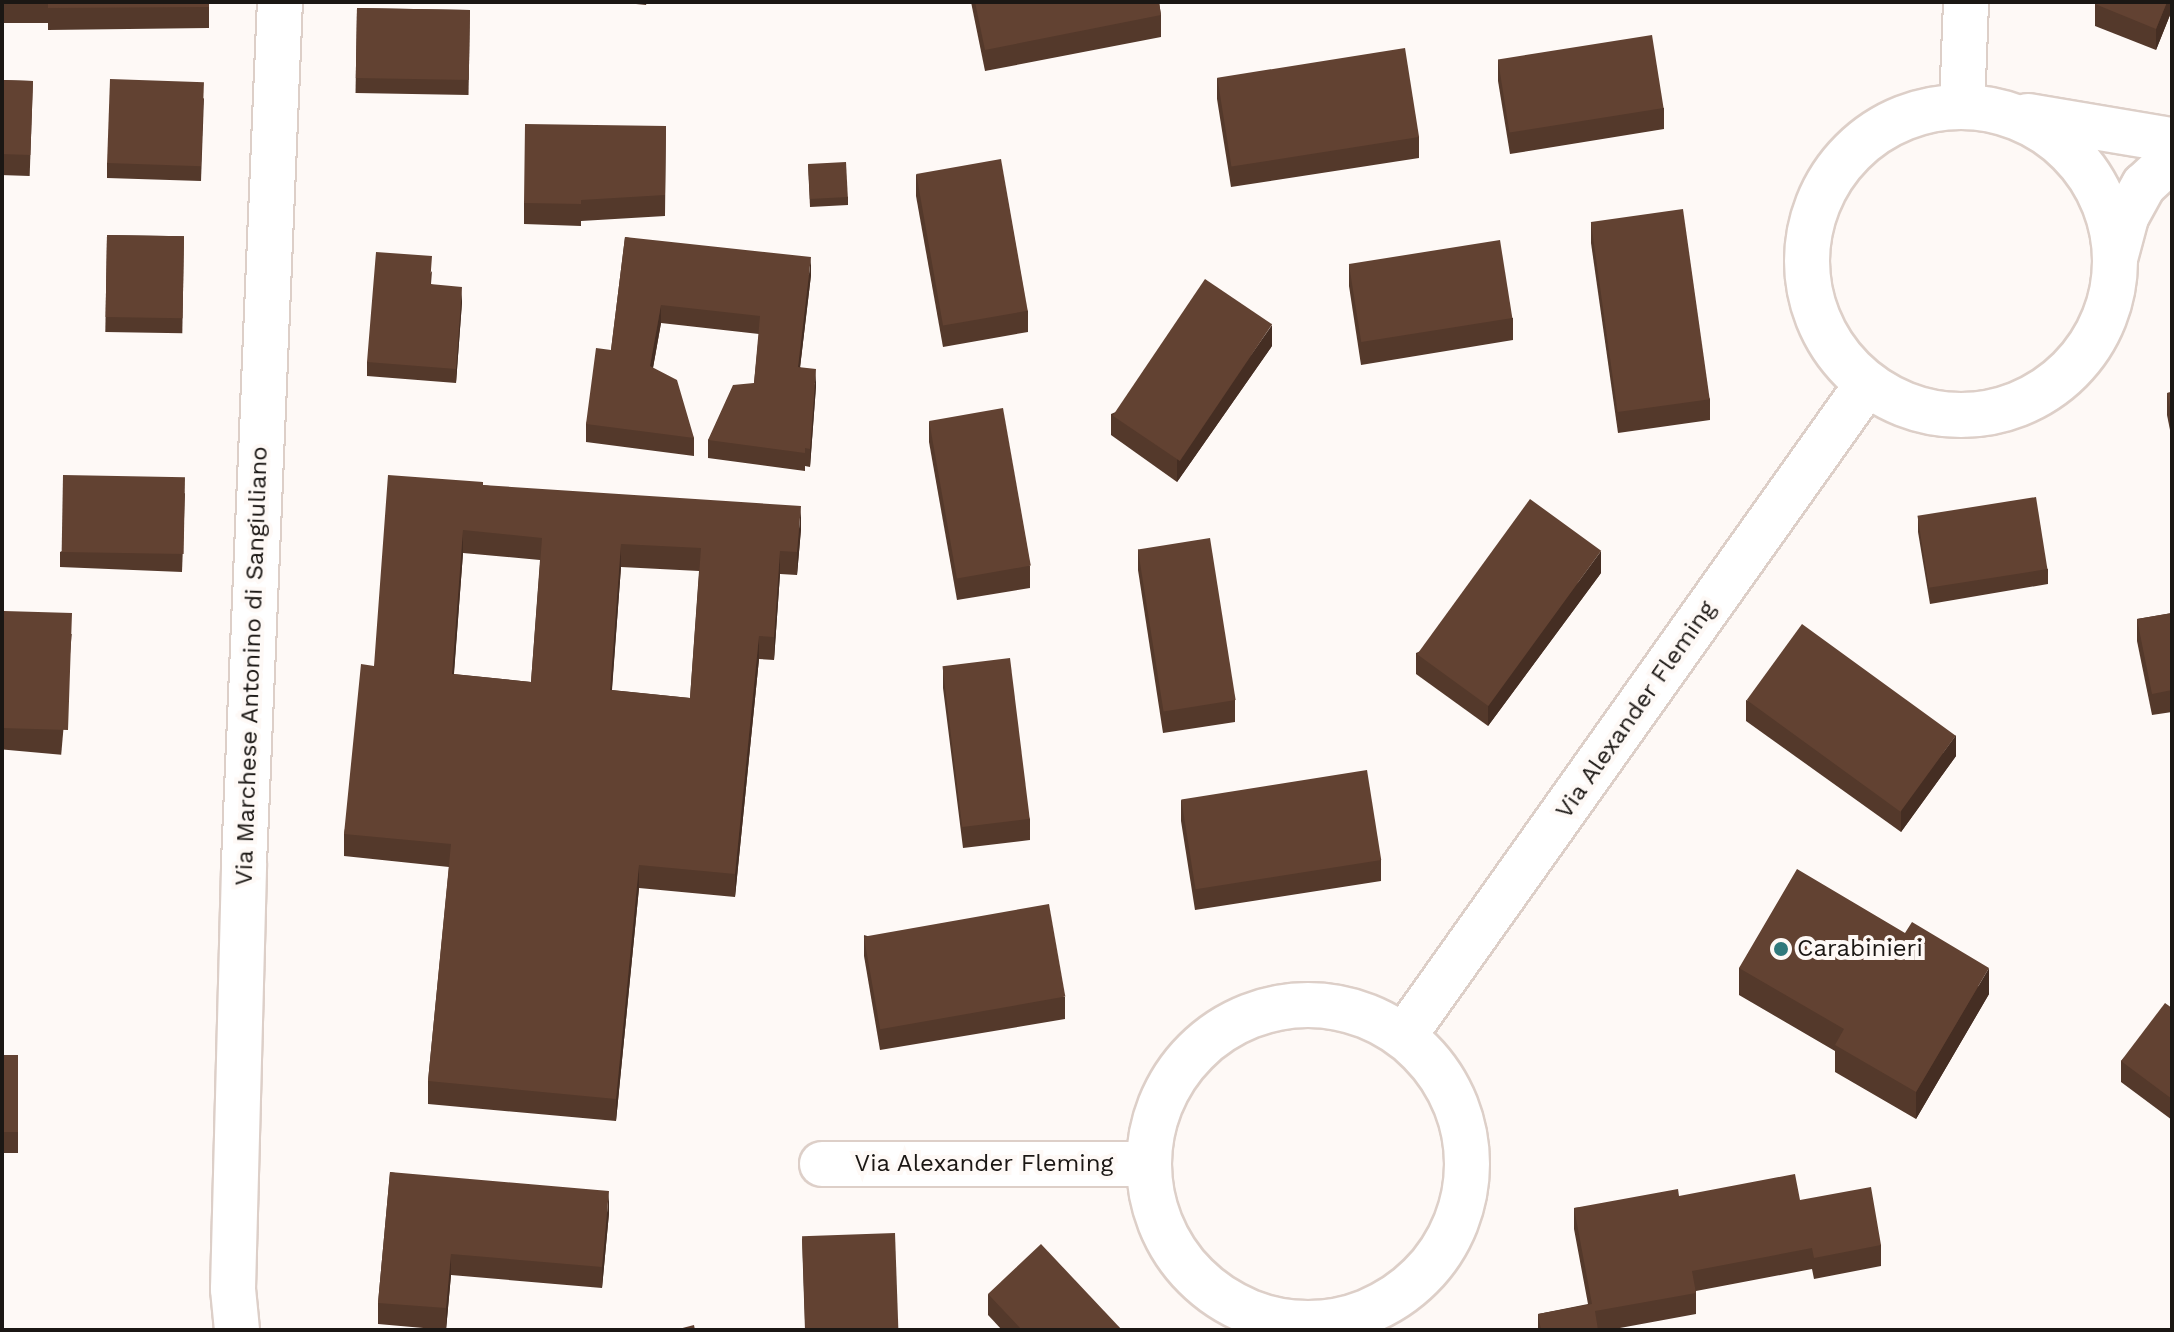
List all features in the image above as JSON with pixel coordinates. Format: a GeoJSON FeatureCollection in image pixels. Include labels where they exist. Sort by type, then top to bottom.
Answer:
{"type":"FeatureCollection","features":[{"type":"Feature","properties":{"kind":"street","name":"Via Marchese Antonino di Sangiuliano"},"geometry":{"type":"LineString","coordinates":[[237,1330],[233,1289],[244,863],[280,2]]}},
{"type":"Feature","properties":{"kind":"street"},"geometry":{"type":"LineString","coordinates":[[1966,2],[1983,110]]}},
{"type":"Feature","properties":{"kind":"street"},"geometry":{"type":"LineString","coordinates":[[1983,110],[2039,128],[2070,152],[2087,173],[2110,219],[2116,257]]}},
{"type":"Feature","properties":{"kind":"street"},"geometry":{"type":"LineString","coordinates":[[2172,140],[1983,110],[1908,116],[1860,143],[1825,186],[1807,238],[1809,293],[1830,344],[1867,384],[1900,404],[1938,414],[1976,415],[2014,407],[2048,389],[2077,363],[2099,332],[2112,295],[2116,257],[2126,217],[2144,185],[2172,159]]}},
{"type":"Feature","properties":{"kind":"street","name":"Via Alexander Fleming"},"geometry":{"type":"LineString","coordinates":[[1404,1036],[1867,384]]}},
{"type":"Feature","properties":{"kind":"street"},"geometry":{"type":"LineString","coordinates":[[1310,1004],[1359,1012],[1404,1036],[1442,1075],[1464,1125],[1469,1178],[1454,1231],[1424,1276],[1380,1308],[1328,1323],[1273,1321],[1223,1301],[1182,1265],[1156,1217],[1147,1164],[1155,1114],[1178,1069],[1214,1033],[1259,1011],[1310,1004]]}},
{"type":"Feature","properties":{"kind":"street","name":"Via Alexander Fleming"},"geometry":{"type":"LineString","coordinates":[[822,1164],[1147,1164]]}},
{"type":"Feature","properties":{"kind":"building"},"geometry":{"type":"Polygon","coordinates":[[[48,2],[209,2],[209,7],[48,8],[48,2]]]}},
{"type":"Feature","properties":{"kind":"building"},"geometry":{"type":"Polygon","coordinates":[[[975,2],[1159,2],[1161,15],[985,50],[975,2]]]}},
{"type":"Feature","properties":{"kind":"building"},"geometry":{"type":"Polygon","coordinates":[[[2096,2],[2167,2],[2156,29],[2096,2]]]}},
{"type":"Feature","properties":{"kind":"building"},"geometry":{"type":"Polygon","coordinates":[[[357,8],[470,10],[469,80],[356,78],[357,8]]]}},
{"type":"Feature","properties":{"kind":"building"},"geometry":{"type":"Polygon","coordinates":[[[1652,35],[1664,108],[1509,132],[1498,59],[1652,35]]]}},
{"type":"Feature","properties":{"kind":"building"},"geometry":{"type":"Polygon","coordinates":[[[1405,48],[1419,137],[1231,167],[1217,78],[1405,48]]]}},
{"type":"Feature","properties":{"kind":"building"},"geometry":{"type":"Polygon","coordinates":[[[110,79],[204,82],[201,166],[107,163],[110,79]]]}},
{"type":"Feature","properties":{"kind":"building"},"geometry":{"type":"Polygon","coordinates":[[[2,80],[33,81],[30,155],[2,154],[2,80]]]}},
{"type":"Feature","properties":{"kind":"building"},"geometry":{"type":"Polygon","coordinates":[[[525,124],[666,126],[665,195],[581,200],[581,204],[524,203],[525,124]]]}},
{"type":"Feature","properties":{"kind":"building"},"geometry":{"type":"Polygon","coordinates":[[[1001,159],[1028,311],[943,326],[916,174],[1001,159]]]}},
{"type":"Feature","properties":{"kind":"building"},"geometry":{"type":"Polygon","coordinates":[[[846,162],[848,197],[810,199],[808,164],[846,162]]]}},
{"type":"Feature","properties":{"kind":"building"},"geometry":{"type":"Polygon","coordinates":[[[1683,209],[1710,399],[1618,412],[1591,222],[1683,209]]]}},
{"type":"Feature","properties":{"kind":"building"},"geometry":{"type":"Polygon","coordinates":[[[107,235],[184,236],[183,318],[106,317],[107,235]]]}},
{"type":"Feature","properties":{"kind":"building"},"geometry":{"type":"Polygon","coordinates":[[[625,237],[811,257],[798,367],[816,369],[810,449],[805,448],[805,453],[708,440],[733,385],[754,383],[760,316],[661,305],[650,366],[677,380],[694,438],[586,424],[596,348],[611,350],[625,237]]]}},
{"type":"Feature","properties":{"kind":"building"},"geometry":{"type":"Polygon","coordinates":[[[1500,240],[1512,318],[1361,342],[1349,264],[1500,240]]]}},
{"type":"Feature","properties":{"kind":"building"},"geometry":{"type":"Polygon","coordinates":[[[3,247],[4,301],[2,301],[3,247]]]}},
{"type":"Feature","properties":{"kind":"building"},"geometry":{"type":"Polygon","coordinates":[[[376,252],[432,256],[430,284],[462,287],[456,369],[367,362],[376,252]]]}},
{"type":"Feature","properties":{"kind":"building"},"geometry":{"type":"Polygon","coordinates":[[[1205,279],[1272,324],[1180,461],[1113,416],[1205,279]]]}},
{"type":"Feature","properties":{"kind":"building"},"geometry":{"type":"Polygon","coordinates":[[[2172,392],[2172,418],[2167,393],[2172,392]]]}},
{"type":"Feature","properties":{"kind":"building"},"geometry":{"type":"Polygon","coordinates":[[[1003,408],[1031,566],[957,579],[929,421],[1003,408]]]}},
{"type":"Feature","properties":{"kind":"building"},"geometry":{"type":"Polygon","coordinates":[[[63,475],[185,477],[184,554],[62,552],[63,475]]]}},
{"type":"Feature","properties":{"kind":"building"},"geometry":{"type":"Polygon","coordinates":[[[388,475],[483,482],[483,485],[801,506],[797,552],[780,551],[774,637],[759,636],[735,874],[639,865],[616,1099],[428,1081],[451,844],[344,834],[361,664],[374,666],[388,475]],[[463,530],[452,674],[531,682],[542,538],[463,530]],[[621,544],[610,690],[690,698],[701,548],[621,544]]]}},
{"type":"Feature","properties":{"kind":"building"},"geometry":{"type":"Polygon","coordinates":[[[2036,497],[2047,569],[1929,588],[1917,516],[2036,497]]]}},
{"type":"Feature","properties":{"kind":"building"},"geometry":{"type":"Polygon","coordinates":[[[1530,499],[1601,551],[1488,706],[1417,654],[1530,499]]]}},
{"type":"Feature","properties":{"kind":"building"},"geometry":{"type":"Polygon","coordinates":[[[1210,538],[1236,700],[1164,711],[1138,549],[1210,538]]]}},
{"type":"Feature","properties":{"kind":"building"},"geometry":{"type":"Polygon","coordinates":[[[4,611],[72,613],[68,730],[2,728],[4,611]]]}},
{"type":"Feature","properties":{"kind":"building"},"geometry":{"type":"Polygon","coordinates":[[[2172,613],[2172,690],[2152,694],[2137,619],[2172,613]]]}},
{"type":"Feature","properties":{"kind":"building"},"geometry":{"type":"Polygon","coordinates":[[[1802,624],[1956,736],[1900,812],[1747,700],[1802,624]]]}},
{"type":"Feature","properties":{"kind":"building"},"geometry":{"type":"Polygon","coordinates":[[[1010,658],[1030,819],[962,827],[943,666],[1010,658]]]}},
{"type":"Feature","properties":{"kind":"building"},"geometry":{"type":"Polygon","coordinates":[[[1367,770],[1381,860],[1196,889],[1181,799],[1367,770]]]}},
{"type":"Feature","properties":{"kind":"building"},"geometry":{"type":"Polygon","coordinates":[[[1797,869],[1905,933],[1912,922],[1989,968],[1916,1092],[1835,1045],[1844,1029],[1739,968],[1797,869]]]}},
{"type":"Feature","properties":{"kind":"building"},"geometry":{"type":"Polygon","coordinates":[[[1049,904],[1065,997],[880,1029],[864,937],[1049,904]]]}},
{"type":"Feature","properties":{"kind":"building"},"geometry":{"type":"Polygon","coordinates":[[[2165,1003],[2172,1008],[2172,1099],[2121,1061],[2165,1003]]]}},
{"type":"Feature","properties":{"kind":"building"},"geometry":{"type":"Polygon","coordinates":[[[2,1055],[18,1055],[18,1132],[2,1132],[2,1055]]]}},
{"type":"Feature","properties":{"kind":"building"},"geometry":{"type":"Polygon","coordinates":[[[390,1172],[609,1191],[602,1267],[451,1254],[446,1308],[378,1303],[390,1172]]]}},
{"type":"Feature","properties":{"kind":"building"},"geometry":{"type":"Polygon","coordinates":[[[1795,1174],[1800,1200],[1871,1187],[1881,1245],[1814,1258],[1812,1248],[1692,1271],[1696,1293],[1595,1311],[1598,1330],[1541,1330],[1538,1314],[1592,1304],[1574,1208],[1678,1189],[1679,1196],[1795,1174]]]}},
{"type":"Feature","properties":{"kind":"building"},"geometry":{"type":"Polygon","coordinates":[[[895,1233],[898,1330],[805,1330],[802,1236],[895,1233]]]}},
{"type":"Feature","properties":{"kind":"building"},"geometry":{"type":"Polygon","coordinates":[[[1041,1244],[1122,1330],[1022,1330],[988,1294],[1041,1244]]]}},
{"type":"Feature","properties":{"kind":"building"},"geometry":{"type":"Polygon","coordinates":[[[694,1325],[695,1330],[675,1330],[694,1325]]]}},
{"type":"Feature","properties":{"kind":"place","name":"Carabinieri"},"geometry":{"type":"Point","coordinates":[1781,949]}}]}
